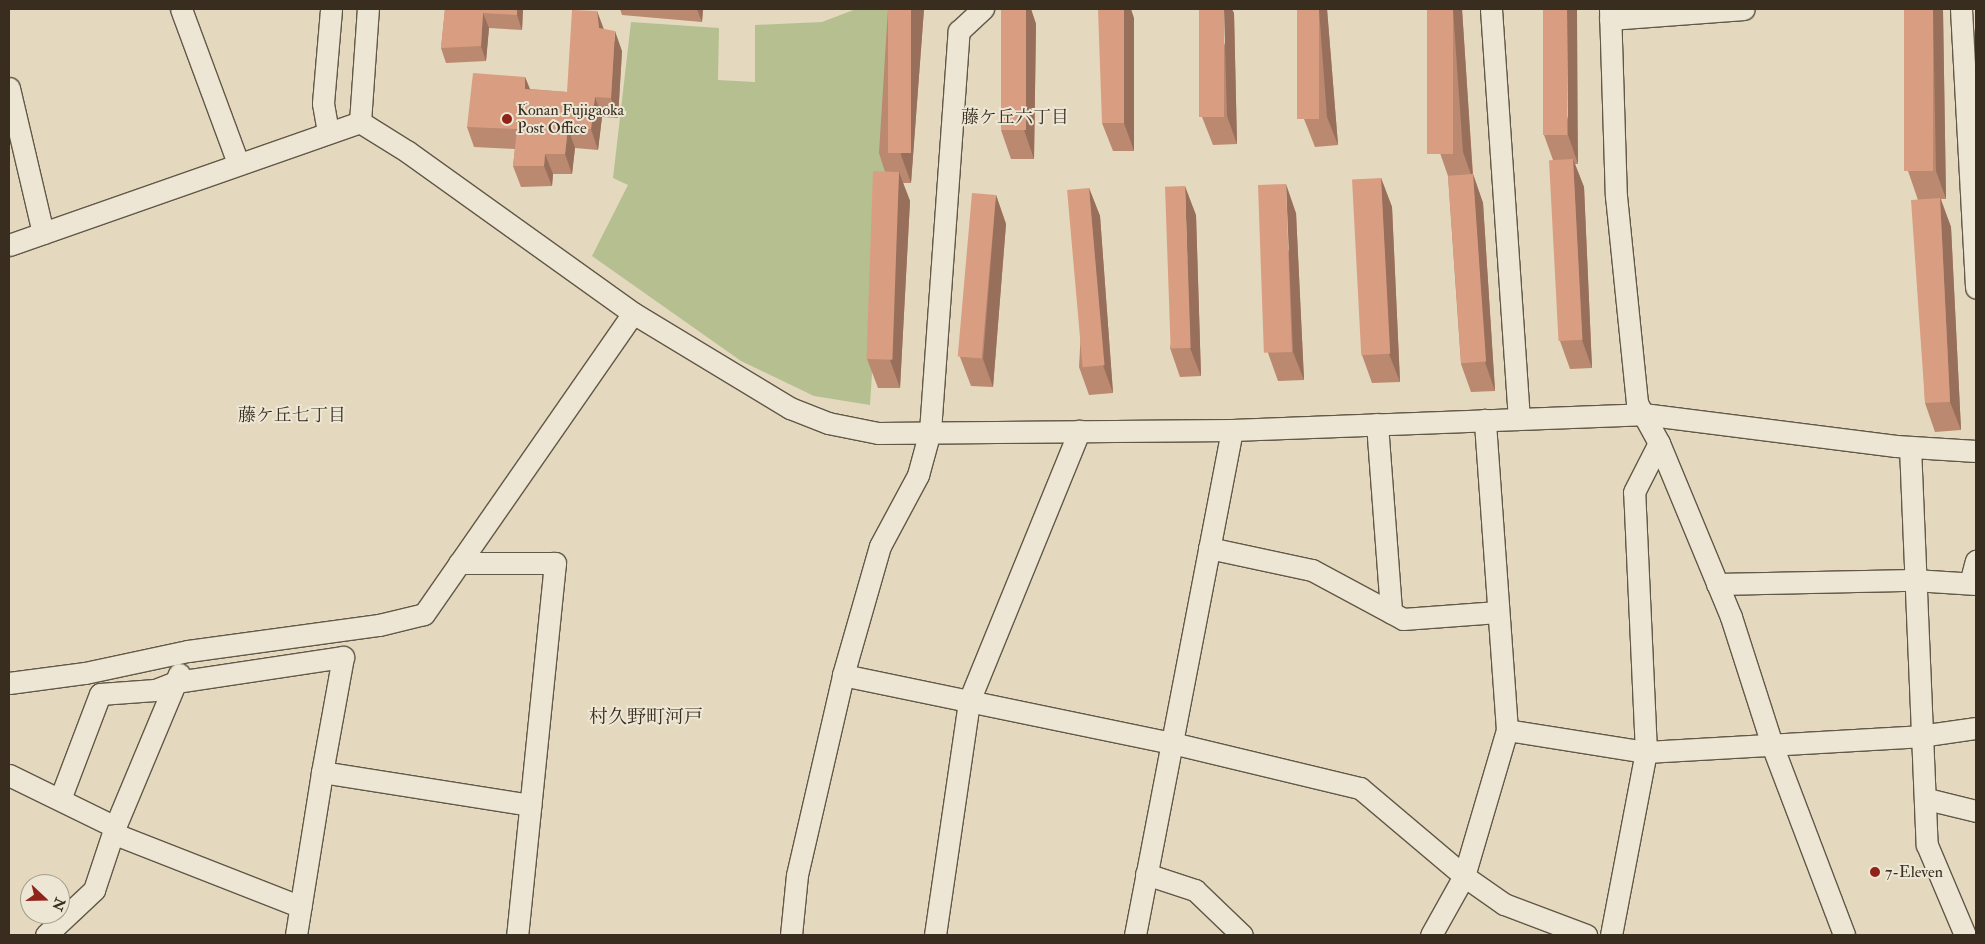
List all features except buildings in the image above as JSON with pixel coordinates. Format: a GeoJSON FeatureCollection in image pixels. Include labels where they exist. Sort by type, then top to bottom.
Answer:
{"type":"FeatureCollection","features":[{"type":"Feature","properties":{"kind":"street"},"geometry":{"type":"LineString","coordinates":[[181,9],[238,163]]}},
{"type":"Feature","properties":{"kind":"street"},"geometry":{"type":"LineString","coordinates":[[328,132],[323,103],[331,9]]}},
{"type":"Feature","properties":{"kind":"street"},"geometry":{"type":"LineString","coordinates":[[360,122],[368,9]]}},
{"type":"Feature","properties":{"kind":"street"},"geometry":{"type":"LineString","coordinates":[[791,935],[796,875],[843,675],[880,546],[918,475],[930,431],[960,31],[983,9]]}},
{"type":"Feature","properties":{"kind":"street"},"geometry":{"type":"LineString","coordinates":[[1492,9],[1519,418]]}},
{"type":"Feature","properties":{"kind":"street"},"geometry":{"type":"LineString","coordinates":[[1744,9],[1610,14],[1616,196],[1637,403],[1659,442],[1717,584],[1772,745],[1844,935]]}},
{"type":"Feature","properties":{"kind":"street"},"geometry":{"type":"LineString","coordinates":[[1961,9],[1976,288]]}},
{"type":"Feature","properties":{"kind":"street"},"geometry":{"type":"LineString","coordinates":[[9,88],[43,233]]}},
{"type":"Feature","properties":{"kind":"street"},"geometry":{"type":"LineString","coordinates":[[9,245],[238,163],[360,122],[408,152],[633,313],[790,408],[828,423],[878,433],[930,431],[1232,430],[1643,414],[1910,447],[1976,451]]}},
{"type":"Feature","properties":{"kind":"street"},"geometry":{"type":"LineString","coordinates":[[9,683],[85,673],[188,651],[379,625],[424,614],[633,313]]}},
{"type":"Feature","properties":{"kind":"street"},"geometry":{"type":"LineString","coordinates":[[1431,935],[1464,876],[1507,730],[1485,420]]}},
{"type":"Feature","properties":{"kind":"street"},"geometry":{"type":"LineString","coordinates":[[1378,424],[1391,612]]}},
{"type":"Feature","properties":{"kind":"street"},"geometry":{"type":"LineString","coordinates":[[935,935],[969,701],[1079,430]]}},
{"type":"Feature","properties":{"kind":"street"},"geometry":{"type":"LineString","coordinates":[[1135,935],[1232,430]]}},
{"type":"Feature","properties":{"kind":"street"},"geometry":{"type":"LineString","coordinates":[[1612,935],[1646,752],[1634,492],[1659,442]]}},
{"type":"Feature","properties":{"kind":"street"},"geometry":{"type":"LineString","coordinates":[[1910,447],[1920,736],[1927,799],[1927,845],[1965,935]]}},
{"type":"Feature","properties":{"kind":"street"},"geometry":{"type":"LineString","coordinates":[[1210,548],[1312,570],[1404,619],[1498,612]]}},
{"type":"Feature","properties":{"kind":"street"},"geometry":{"type":"LineString","coordinates":[[1717,584],[1914,580],[1973,583],[1976,561]]}},
{"type":"Feature","properties":{"kind":"street"},"geometry":{"type":"LineString","coordinates":[[459,563],[555,563],[517,935]]}},
{"type":"Feature","properties":{"kind":"street"},"geometry":{"type":"LineString","coordinates":[[46,935],[94,890],[188,651]]}},
{"type":"Feature","properties":{"kind":"street"},"geometry":{"type":"LineString","coordinates":[[62,794],[100,694],[155,690],[176,682],[343,657],[322,772],[296,935]]}},
{"type":"Feature","properties":{"kind":"street"},"geometry":{"type":"LineString","coordinates":[[843,675],[1172,743],[1360,788],[1464,876],[1504,904],[1586,935]]}},
{"type":"Feature","properties":{"kind":"street"},"geometry":{"type":"LineString","coordinates":[[1507,730],[1646,752],[1920,736],[1976,728]]}},
{"type":"Feature","properties":{"kind":"street"},"geometry":{"type":"LineString","coordinates":[[322,772],[530,805]]}},
{"type":"Feature","properties":{"kind":"street"},"geometry":{"type":"LineString","coordinates":[[9,775],[118,831],[301,907]]}},
{"type":"Feature","properties":{"kind":"street"},"geometry":{"type":"LineString","coordinates":[[1927,799],[1976,811]]}},
{"type":"Feature","properties":{"kind":"street"},"geometry":{"type":"LineString","coordinates":[[1146,874],[1195,890],[1242,935]]}},
{"type":"Feature","properties":{"kind":"green space"},"geometry":{"type":"Polygon","coordinates":[[[856,9],[895,9],[870,405],[814,396],[741,361],[592,256],[628,185],[613,178],[631,22],[719,28],[718,80],[755,82],[755,25],[822,22],[856,9]]]}},
{"type":"Feature","properties":{"kind":"place","name":"Konan Fujigaoka Post Office"},"geometry":{"type":"Point","coordinates":[507,119]}},
{"type":"Feature","properties":{"kind":"place","name":"7-Eleven"},"geometry":{"type":"Point","coordinates":[1875,872]}},
{"type":"Feature","properties":{"kind":"district","name":"藤ケ丘六丁目"},"geometry":{"type":"Point","coordinates":[1015,118]}},
{"type":"Feature","properties":{"kind":"district","name":"藤ケ丘七丁目"},"geometry":{"type":"Point","coordinates":[292,416]}},
{"type":"Feature","properties":{"kind":"district","name":"村久野町河戸"},"geometry":{"type":"Point","coordinates":[646,718]}}]}
